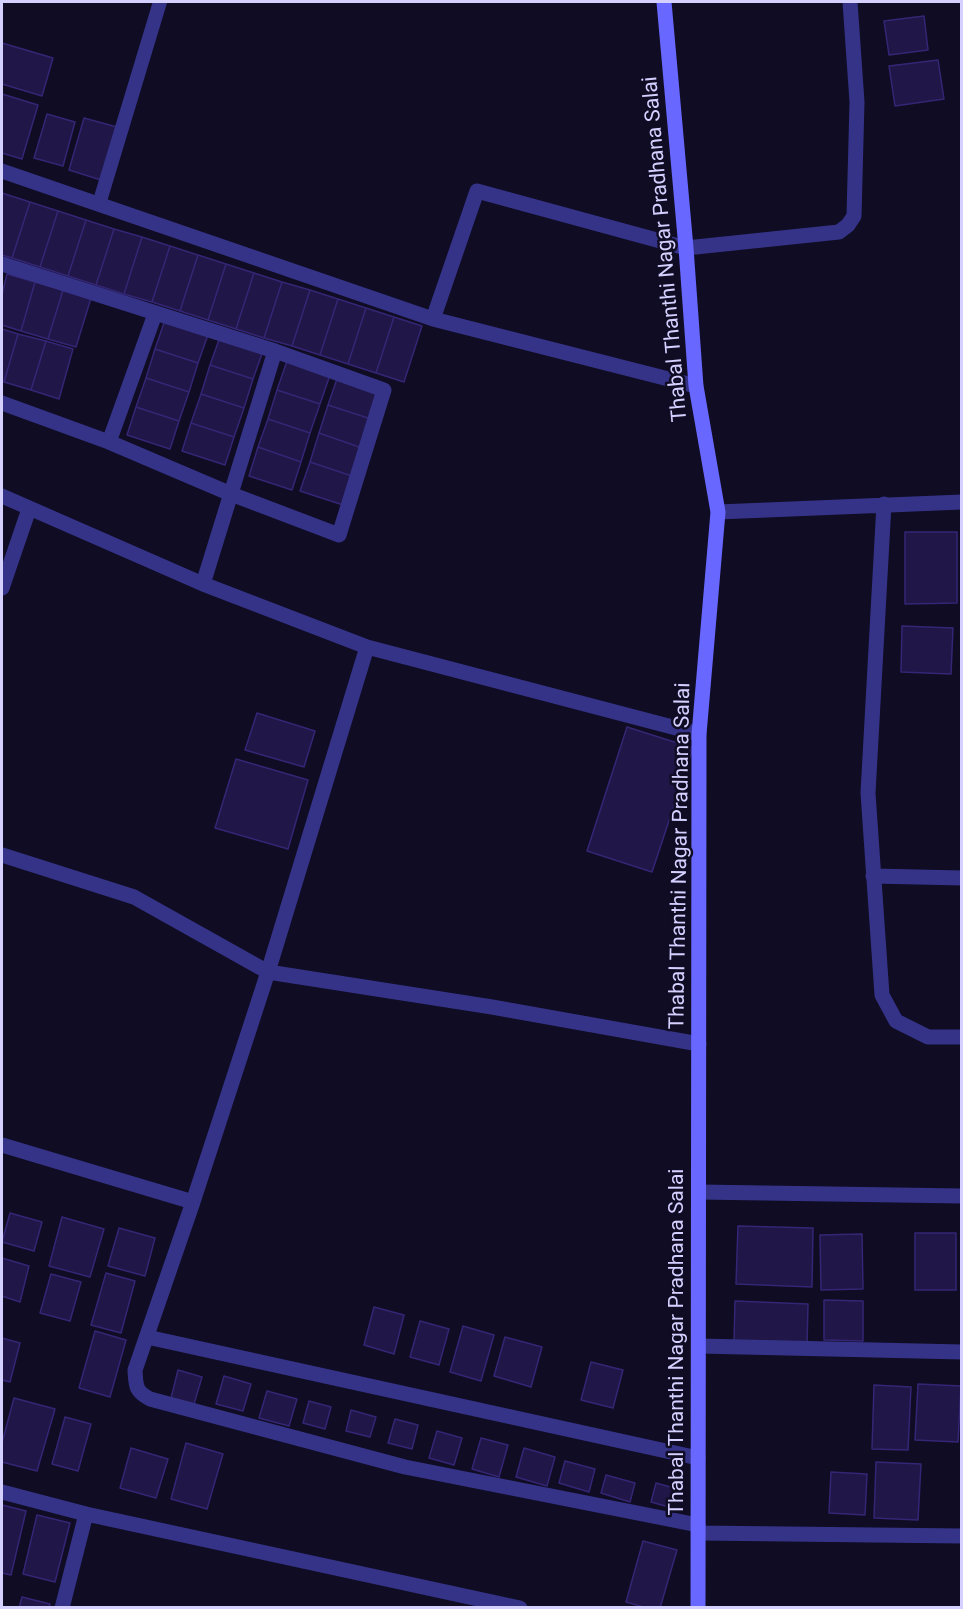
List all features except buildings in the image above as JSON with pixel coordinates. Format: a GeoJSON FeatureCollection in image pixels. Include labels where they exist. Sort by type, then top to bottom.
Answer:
{"type":"FeatureCollection","features":[{"type":"Feature","properties":{"kind":"main road","name":"Thabal Thanthi Nagar Pradhana Salai"},"geometry":{"type":"LineString","coordinates":[[664,2],[687,248],[696,386],[718,512],[699,734],[698,1608]]}},
{"type":"Feature","properties":{"kind":"street"},"geometry":{"type":"LineString","coordinates":[[434,319],[477,191],[687,248],[839,232],[854,216],[857,102],[850,2]]}},
{"type":"Feature","properties":{"kind":"street"},"geometry":{"type":"LineString","coordinates":[[2,171],[434,319],[696,386]]}},
{"type":"Feature","properties":{"kind":"street"},"geometry":{"type":"LineString","coordinates":[[2,264],[275,351],[384,390],[339,535],[231,494],[109,442],[2,403]]}},
{"type":"Feature","properties":{"kind":"street"},"geometry":{"type":"LineString","coordinates":[[109,442],[155,314]]}},
{"type":"Feature","properties":{"kind":"street"},"geometry":{"type":"LineString","coordinates":[[203,584],[275,351]]}},
{"type":"Feature","properties":{"kind":"street"},"geometry":{"type":"LineString","coordinates":[[2,496],[203,584],[367,646],[699,734]]}},
{"type":"Feature","properties":{"kind":"street"},"geometry":{"type":"LineString","coordinates":[[718,512],[962,502]]}},
{"type":"Feature","properties":{"kind":"street"},"geometry":{"type":"LineString","coordinates":[[884,504],[868,793],[882,995],[896,1021],[928,1037],[962,1037]]}},
{"type":"Feature","properties":{"kind":"street"},"geometry":{"type":"LineString","coordinates":[[2,588],[29,508]]}},
{"type":"Feature","properties":{"kind":"street"},"geometry":{"type":"LineString","coordinates":[[367,646],[268,972],[135,1370],[136,1386],[141,1394],[150,1399],[405,1467],[699,1529],[962,1536]]}},
{"type":"Feature","properties":{"kind":"street"},"geometry":{"type":"LineString","coordinates":[[2,855],[134,897],[268,972],[492,1007],[699,1044]]}},
{"type":"Feature","properties":{"kind":"street"},"geometry":{"type":"LineString","coordinates":[[873,876],[962,878]]}},
{"type":"Feature","properties":{"kind":"street"},"geometry":{"type":"LineString","coordinates":[[2,1144],[193,1202]]}},
{"type":"Feature","properties":{"kind":"street"},"geometry":{"type":"LineString","coordinates":[[699,1192],[962,1196]]}},
{"type":"Feature","properties":{"kind":"street"},"geometry":{"type":"LineString","coordinates":[[147,1338],[698,1458]]}},
{"type":"Feature","properties":{"kind":"street"},"geometry":{"type":"LineString","coordinates":[[699,1346],[962,1352]]}},
{"type":"Feature","properties":{"kind":"street"},"geometry":{"type":"LineString","coordinates":[[2,1492],[86,1514],[520,1608]]}},
{"type":"Feature","properties":{"kind":"street"},"geometry":{"type":"LineString","coordinates":[[62,1608],[86,1514]]}},
{"type":"Feature","properties":{"kind":"lane"},"geometry":{"type":"LineString","coordinates":[[99,204],[160,2]]}}]}
